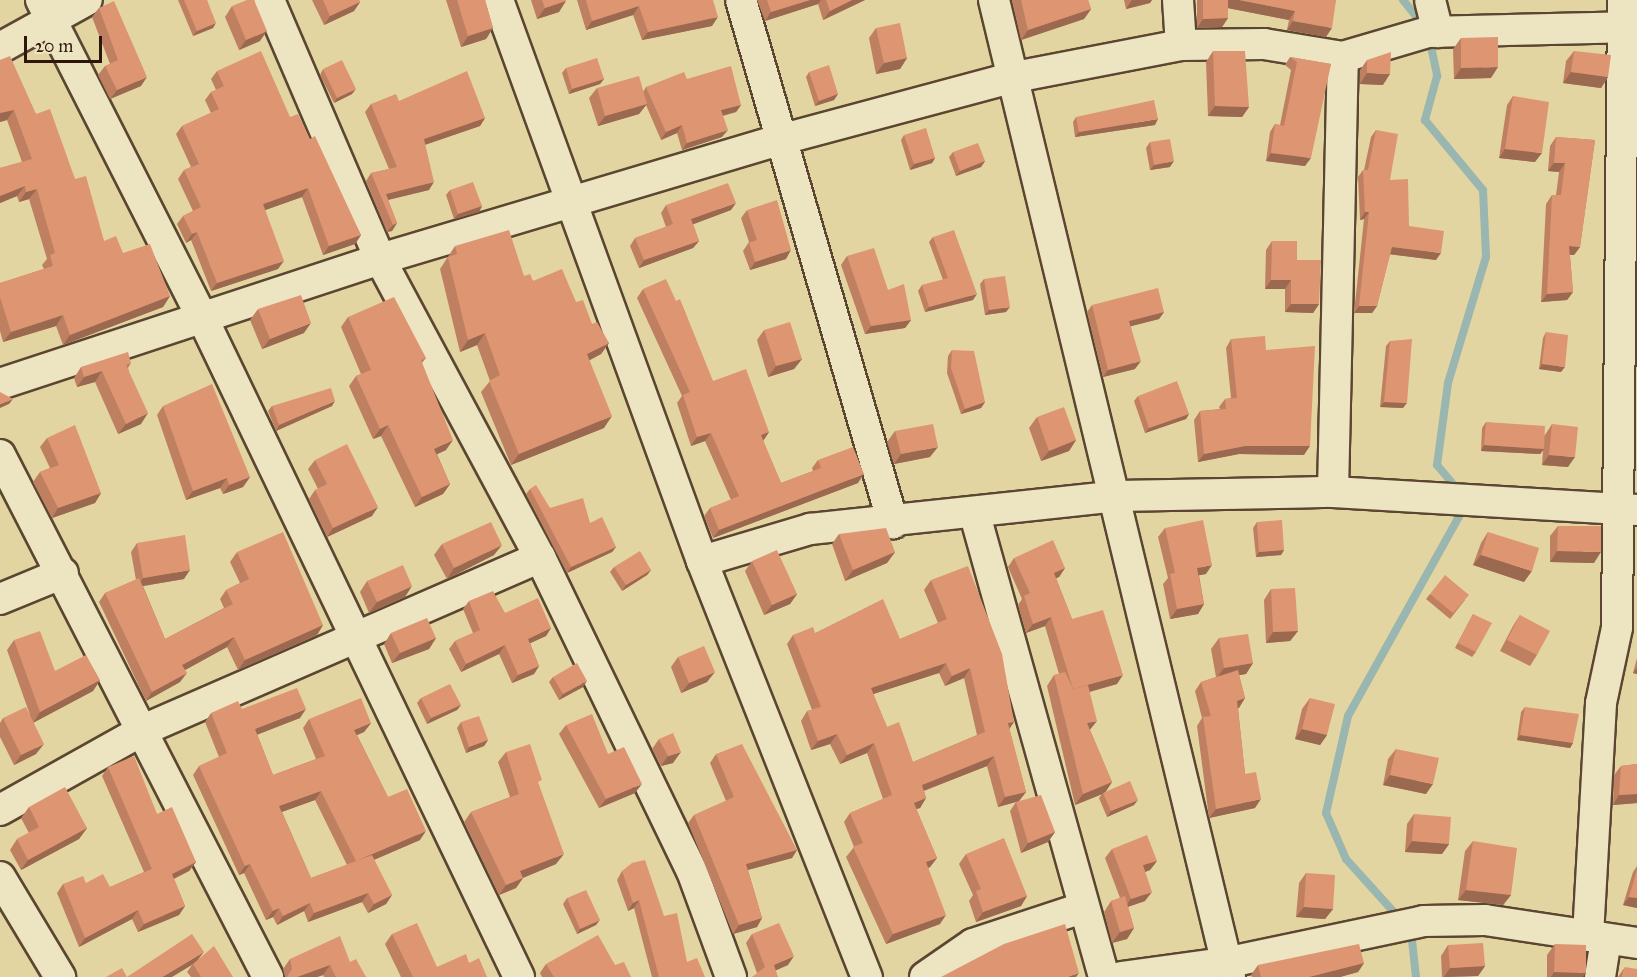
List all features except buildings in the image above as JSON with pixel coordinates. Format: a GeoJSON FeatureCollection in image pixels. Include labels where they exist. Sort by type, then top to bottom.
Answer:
{"type":"FeatureCollection","features":[{"type":"Feature","properties":{"kind":"street"},"geometry":{"type":"LineString","coordinates":[[0,48],[45,11],[87,0]]}},
{"type":"Feature","properties":{"kind":"street"},"geometry":{"type":"LineString","coordinates":[[269,0],[380,259],[540,557],[692,871],[731,977]]}},
{"type":"Feature","properties":{"kind":"street"},"geometry":{"type":"LineString","coordinates":[[498,0],[702,561],[867,977]]}},
{"type":"Feature","properties":{"kind":"street"},"geometry":{"type":"LineString","coordinates":[[741,0],[893,523]]}},
{"type":"Feature","properties":{"kind":"street"},"geometry":{"type":"LineString","coordinates":[[994,0],[1015,76],[1117,496],[1227,970]]}},
{"type":"Feature","properties":{"kind":"street"},"geometry":{"type":"LineString","coordinates":[[1178,0],[1181,45]]}},
{"type":"Feature","properties":{"kind":"street"},"geometry":{"type":"LineString","coordinates":[[1430,0],[1437,32]]}},
{"type":"Feature","properties":{"kind":"street"},"geometry":{"type":"LineString","coordinates":[[45,11],[203,319],[355,640],[519,977]]}},
{"type":"Feature","properties":{"kind":"street"},"geometry":{"type":"LineString","coordinates":[[0,384],[380,259],[783,139],[1015,76],[1181,45],[1264,44],[1343,57],[1437,32],[1628,18],[1629,510],[1617,628],[1601,703],[1597,938],[1600,977]]}},
{"type":"Feature","properties":{"kind":"street"},"geometry":{"type":"LineString","coordinates":[[1333,492],[1343,57]]}},
{"type":"Feature","properties":{"kind":"street"},"geometry":{"type":"LineString","coordinates":[[0,455],[63,573],[268,977]]}},
{"type":"Feature","properties":{"kind":"street"},"geometry":{"type":"LineString","coordinates":[[702,561],[810,529],[975,515],[1117,496],[1333,492],[1464,502],[1629,510]]}},
{"type":"Feature","properties":{"kind":"street"},"geometry":{"type":"LineString","coordinates":[[975,515],[1082,908],[1104,977]]}},
{"type":"Feature","properties":{"kind":"street"},"geometry":{"type":"LineString","coordinates":[[0,810],[142,730],[355,640],[540,557]]}},
{"type":"Feature","properties":{"kind":"street"},"geometry":{"type":"LineString","coordinates":[[0,599],[63,573]]}},
{"type":"Feature","properties":{"kind":"street"},"geometry":{"type":"LineString","coordinates":[[0,878],[60,977]]}},
{"type":"Feature","properties":{"kind":"street"},"geometry":{"type":"LineString","coordinates":[[925,977],[973,944],[1082,908]]}},
{"type":"Feature","properties":{"kind":"street"},"geometry":{"type":"LineString","coordinates":[[1121,977],[1227,970],[1424,921],[1485,920],[1637,942]]}},
{"type":"Feature","properties":{"kind":"waterway"},"geometry":{"type":"LineString","coordinates":[[1403,0],[1424,26]]}},
{"type":"Feature","properties":{"kind":"waterway"},"geometry":{"type":"LineString","coordinates":[[1429,37],[1437,76],[1425,120],[1483,190],[1486,257],[1448,383],[1437,465],[1459,491]]}},
{"type":"Feature","properties":{"kind":"waterway"},"geometry":{"type":"LineString","coordinates":[[1401,920],[1346,859],[1326,813],[1348,716],[1464,508]]}},
{"type":"Feature","properties":{"kind":"waterway"},"geometry":{"type":"LineString","coordinates":[[1411,931],[1416,977]]}}]}
